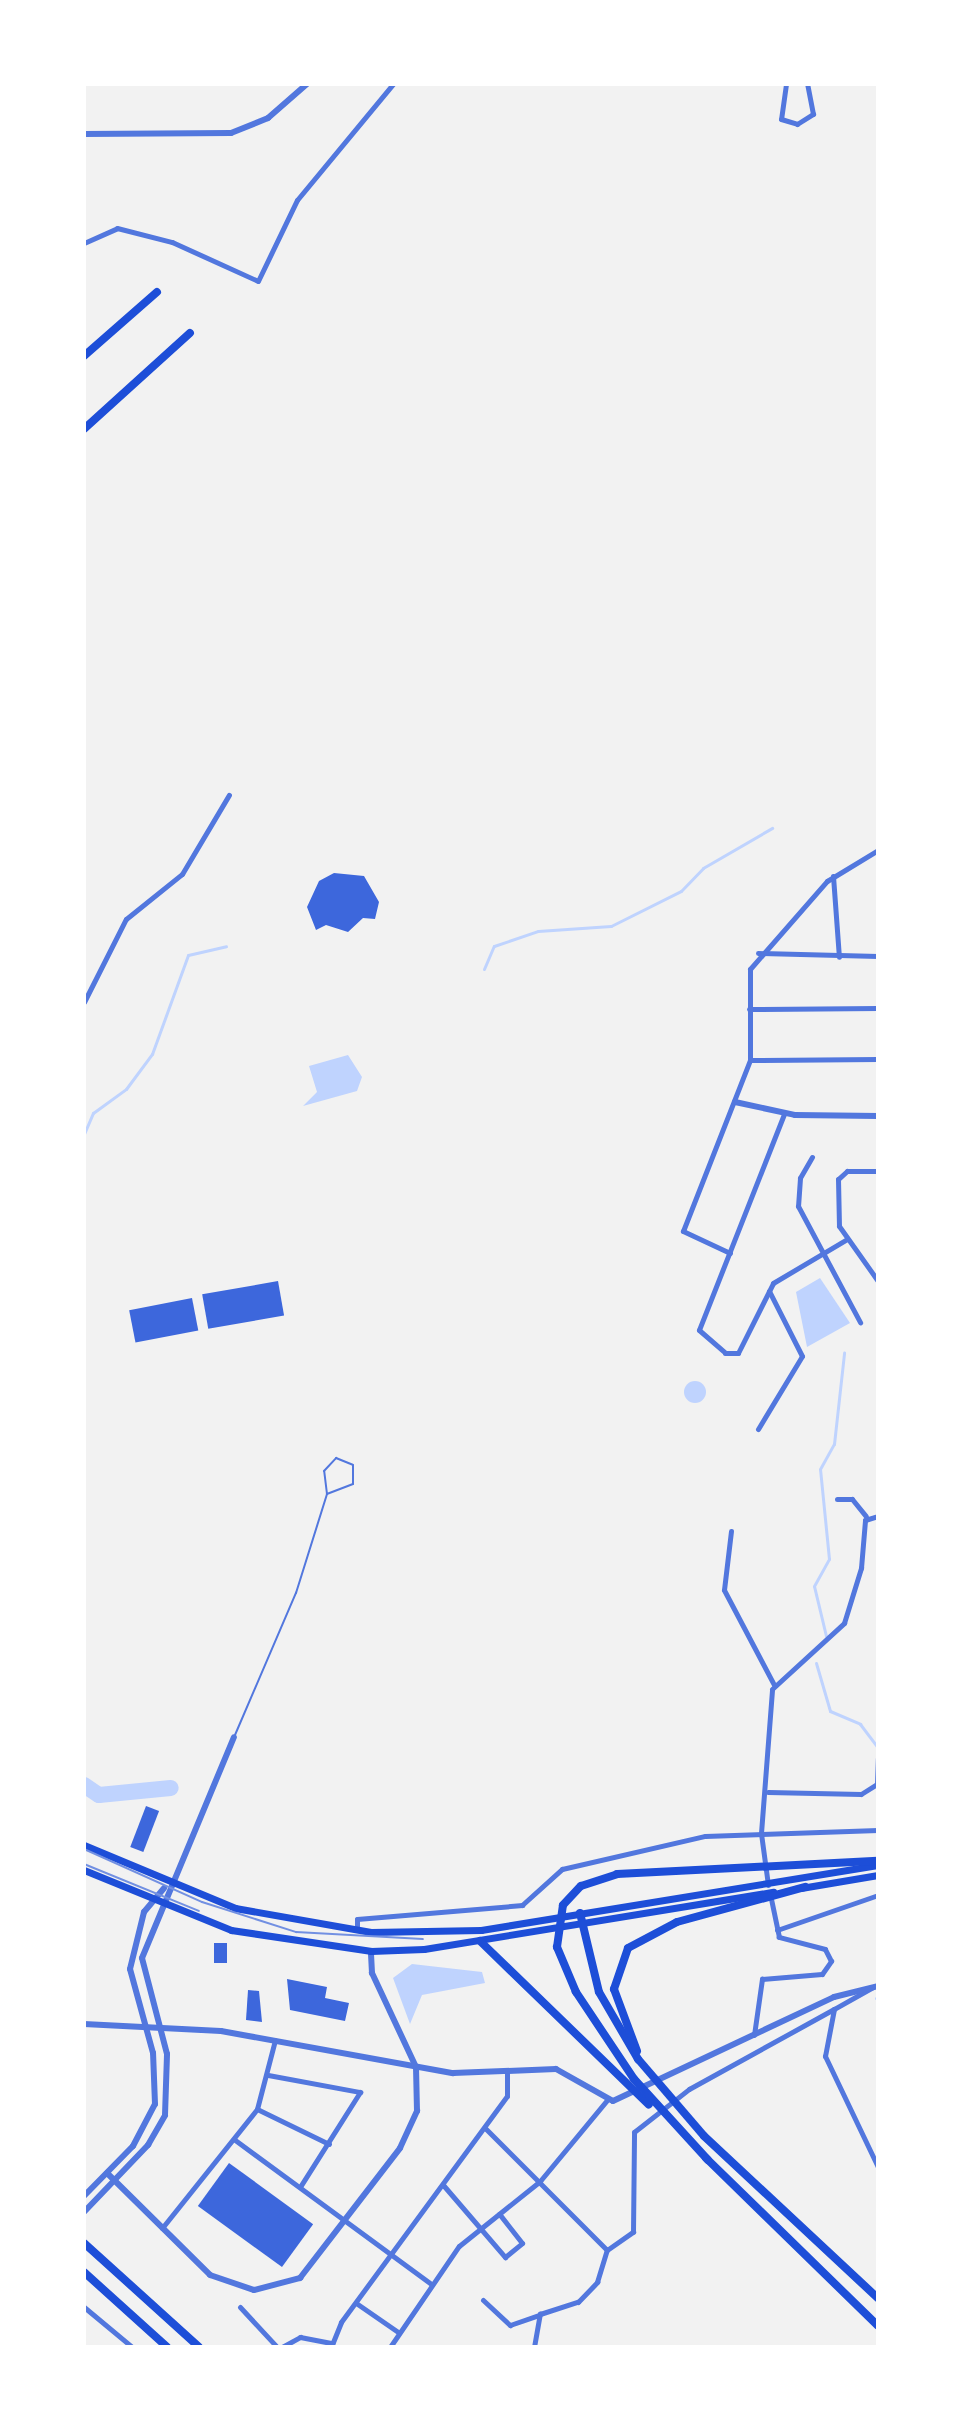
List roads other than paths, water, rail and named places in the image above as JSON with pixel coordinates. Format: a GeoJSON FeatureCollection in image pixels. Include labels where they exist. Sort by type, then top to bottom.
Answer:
{"type":"FeatureCollection","features":[{"type":"Feature","properties":{"kind":"highway"},"geometry":{"type":"LineString","coordinates":[[84,356],[157,292]]}},
{"type":"Feature","properties":{"kind":"highway"},"geometry":{"type":"LineString","coordinates":[[84,429],[190,333]]}},
{"type":"Feature","properties":{"kind":"highway"},"geometry":{"type":"LineString","coordinates":[[629,2081],[580,2000],[557,1947],[557,1919],[573,1892],[617,1874],[878,1863]]}},
{"type":"Feature","properties":{"kind":"highway"},"geometry":{"type":"LineString","coordinates":[[650,2074],[615,1996],[628,1948],[677,1922],[805,1887]]}},
{"type":"Feature","properties":{"kind":"highway"},"geometry":{"type":"LineString","coordinates":[[580,1913],[603,2001],[650,2074],[755,2187],[878,2298]]}},
{"type":"Feature","properties":{"kind":"highway"},"geometry":{"type":"LineString","coordinates":[[480,1941],[629,2081],[878,2326]]}},
{"type":"Feature","properties":{"kind":"highway"},"geometry":{"type":"LineString","coordinates":[[84,2243],[199,2347]]}},
{"type":"Feature","properties":{"kind":"highway"},"geometry":{"type":"LineString","coordinates":[[84,2272],[167,2347]]}},
{"type":"Feature","properties":{"kind":"main road"},"geometry":{"type":"LineString","coordinates":[[84,1845],[167,1885],[286,1922],[357,1931],[481,1930],[878,1863]]}},
{"type":"Feature","properties":{"kind":"main road"},"geometry":{"type":"LineString","coordinates":[[84,1870],[159,1905],[277,1942],[371,1951],[480,1941],[878,1875]]}},
{"type":"Feature","properties":{"kind":"street"},"geometry":{"type":"LineString","coordinates":[[84,134],[231,133],[268,118],[307,84]]}},
{"type":"Feature","properties":{"kind":"street"},"geometry":{"type":"LineString","coordinates":[[84,243],[117,228],[172,242],[258,281],[297,200],[393,84]]}},
{"type":"Feature","properties":{"kind":"street"},"geometry":{"type":"LineString","coordinates":[[786,84],[781,119],[797,124],[813,114],[807,84]]}},
{"type":"Feature","properties":{"kind":"street"},"geometry":{"type":"LineString","coordinates":[[84,1002],[126,919],[182,874],[229,795]]}},
{"type":"Feature","properties":{"kind":"street"},"geometry":{"type":"LineString","coordinates":[[730,1253],[683,1231],[750,1060],[749,975],[758,953],[833,876],[878,850]]}},
{"type":"Feature","properties":{"kind":"street"},"geometry":{"type":"LineString","coordinates":[[833,876],[839,957]]}},
{"type":"Feature","properties":{"kind":"street"},"geometry":{"type":"LineString","coordinates":[[758,953],[878,956]]}},
{"type":"Feature","properties":{"kind":"street"},"geometry":{"type":"LineString","coordinates":[[749,1009],[878,1008]]}},
{"type":"Feature","properties":{"kind":"street"},"geometry":{"type":"LineString","coordinates":[[750,1060],[878,1059]]}},
{"type":"Feature","properties":{"kind":"street"},"geometry":{"type":"LineString","coordinates":[[735,1102],[784,1114],[878,1116]]}},
{"type":"Feature","properties":{"kind":"street"},"geometry":{"type":"LineString","coordinates":[[784,1114],[699,1330],[725,1353],[738,1353],[769,1291],[847,1239]]}},
{"type":"Feature","properties":{"kind":"street"},"geometry":{"type":"LineString","coordinates":[[812,1157],[800,1178],[798,1206],[860,1322]]}},
{"type":"Feature","properties":{"kind":"street"},"geometry":{"type":"LineString","coordinates":[[878,1171],[839,1176],[838,1224],[878,1281]]}},
{"type":"Feature","properties":{"kind":"street"},"geometry":{"type":"LineString","coordinates":[[758,1429],[802,1356],[769,1291]]}},
{"type":"Feature","properties":{"kind":"street"},"geometry":{"type":"LineString","coordinates":[[878,1444],[878,1454]]}},
{"type":"Feature","properties":{"kind":"street"},"geometry":{"type":"LineString","coordinates":[[774,1685],[844,1623],[861,1568],[866,1516],[852,1499],[837,1499]]}},
{"type":"Feature","properties":{"kind":"street"},"geometry":{"type":"LineString","coordinates":[[866,1516],[878,1516]]}},
{"type":"Feature","properties":{"kind":"street"},"geometry":{"type":"LineString","coordinates":[[731,1531],[724,1590],[774,1685],[768,1792],[761,1841],[777,1931]]}},
{"type":"Feature","properties":{"kind":"street"},"geometry":{"type":"LineString","coordinates":[[86,2211],[116,2181],[165,2115],[170,2084],[142,1958],[167,1885],[234,1737]]}},
{"type":"Feature","properties":{"kind":"street"},"geometry":{"type":"LineString","coordinates":[[768,1792],[861,1794],[877,1784],[878,1758]]}},
{"type":"Feature","properties":{"kind":"street"},"geometry":{"type":"LineString","coordinates":[[357,1931],[357,1919],[517,1907],[571,1866],[709,1835],[878,1830]]}},
{"type":"Feature","properties":{"kind":"street"},"geometry":{"type":"LineString","coordinates":[[84,2196],[133,2146],[155,2104],[144,2024],[130,1969],[149,1901],[167,1885]]}},
{"type":"Feature","properties":{"kind":"street"},"geometry":{"type":"LineString","coordinates":[[777,1931],[878,1895]]}},
{"type":"Feature","properties":{"kind":"street"},"geometry":{"type":"LineString","coordinates":[[754,2037],[762,1979],[819,1974],[830,1963],[825,1949],[777,1931]]}},
{"type":"Feature","properties":{"kind":"street"},"geometry":{"type":"LineString","coordinates":[[107,2173],[210,2275],[254,2290],[300,2278],[346,2221],[412,2126],[416,2067],[372,1973],[371,1951]]}},
{"type":"Feature","properties":{"kind":"street"},"geometry":{"type":"LineString","coordinates":[[390,2347],[431,2284],[482,2227],[540,2181],[607,2100],[754,2037],[834,1997],[876,1986]]}},
{"type":"Feature","properties":{"kind":"street"},"geometry":{"type":"LineString","coordinates":[[483,2300],[510,2325],[578,2302],[597,2282],[607,2250],[633,2232],[634,2132],[689,2089],[876,1986]]}},
{"type":"Feature","properties":{"kind":"street"},"geometry":{"type":"LineString","coordinates":[[834,2009],[828,2069],[878,2167]]}},
{"type":"Feature","properties":{"kind":"street"},"geometry":{"type":"LineString","coordinates":[[84,2024],[144,2024],[275,2040],[416,2067],[562,2070],[607,2100]]}},
{"type":"Feature","properties":{"kind":"street"},"geometry":{"type":"LineString","coordinates":[[162,2229],[257,2109],[275,2040]]}},
{"type":"Feature","properties":{"kind":"street"},"geometry":{"type":"LineString","coordinates":[[240,2307],[280,2347],[300,2337],[331,2345],[356,2303],[394,2257],[417,2215],[444,2186],[486,2129],[509,2092],[507,2071]]}},
{"type":"Feature","properties":{"kind":"street"},"geometry":{"type":"LineString","coordinates":[[268,2075],[360,2092],[300,2187]]}},
{"type":"Feature","properties":{"kind":"street"},"geometry":{"type":"LineString","coordinates":[[257,2109],[329,2144]]}},
{"type":"Feature","properties":{"kind":"street"},"geometry":{"type":"LineString","coordinates":[[486,2129],[607,2250]]}},
{"type":"Feature","properties":{"kind":"street"},"geometry":{"type":"LineString","coordinates":[[235,2140],[431,2284]]}},
{"type":"Feature","properties":{"kind":"street"},"geometry":{"type":"LineString","coordinates":[[444,2186],[505,2257],[522,2243],[499,2214]]}},
{"type":"Feature","properties":{"kind":"street"},"geometry":{"type":"LineString","coordinates":[[356,2303],[398,2332]]}},
{"type":"Feature","properties":{"kind":"street"},"geometry":{"type":"LineString","coordinates":[[84,2307],[132,2347]]}},
{"type":"Feature","properties":{"kind":"street"},"geometry":{"type":"LineString","coordinates":[[534,2347],[540,2314]]}},
{"type":"Feature","properties":{"kind":"lane"},"geometry":{"type":"LineString","coordinates":[[234,1737],[275,1649],[327,1494],[329,1462],[353,1465],[353,1484],[327,1494]]}},
{"type":"Feature","properties":{"kind":"water"},"geometry":{"type":"Polygon","coordinates":[[[348,1055],[362,1077],[357,1091],[303,1106],[317,1092],[309,1066],[348,1055]]]}},
{"type":"Feature","properties":{"kind":"water"},"geometry":{"type":"Polygon","coordinates":[[[820,1278],[850,1323],[807,1347],[796,1292],[820,1278]]]}},
{"type":"Feature","properties":{"kind":"water"},"geometry":{"type":"Polygon","coordinates":[[[691,1381],[699,1381],[706,1392],[699,1403],[691,1403],[684,1396],[684,1388],[691,1381]]]}},
{"type":"Feature","properties":{"kind":"water"},"geometry":{"type":"Polygon","coordinates":[[[412,1964],[482,1972],[485,1983],[422,1995],[410,2024],[393,1978],[412,1964]]]}},
{"type":"Feature","properties":{"kind":"waterway"},"geometry":{"type":"LineString","coordinates":[[484,969],[494,946],[538,931],[611,926],[681,891],[703,868],[772,828]]}},
{"type":"Feature","properties":{"kind":"waterway"},"geometry":{"type":"LineString","coordinates":[[84,1134],[93,1113],[126,1089],[152,1054],[188,955],[226,946]]}},
{"type":"Feature","properties":{"kind":"waterway"},"geometry":{"type":"LineString","coordinates":[[826,1636],[814,1586],[829,1559],[820,1469],[834,1444],[844,1353]]}},
{"type":"Feature","properties":{"kind":"waterway"},"geometry":{"type":"LineString","coordinates":[[816,1663],[830,1711],[860,1724],[878,1748]]}},
{"type":"Feature","properties":{"kind":"waterway"},"geometry":{"type":"LineString","coordinates":[[84,1785],[99,1795],[171,1788]]}},
{"type":"Feature","properties":{"kind":"tram line"},"geometry":{"type":"LineString","coordinates":[[84,1849],[202,1902],[296,1932],[423,1939]]}},
{"type":"Feature","properties":{"kind":"tram line"},"geometry":{"type":"LineString","coordinates":[[84,1864],[199,1911]]}}]}
